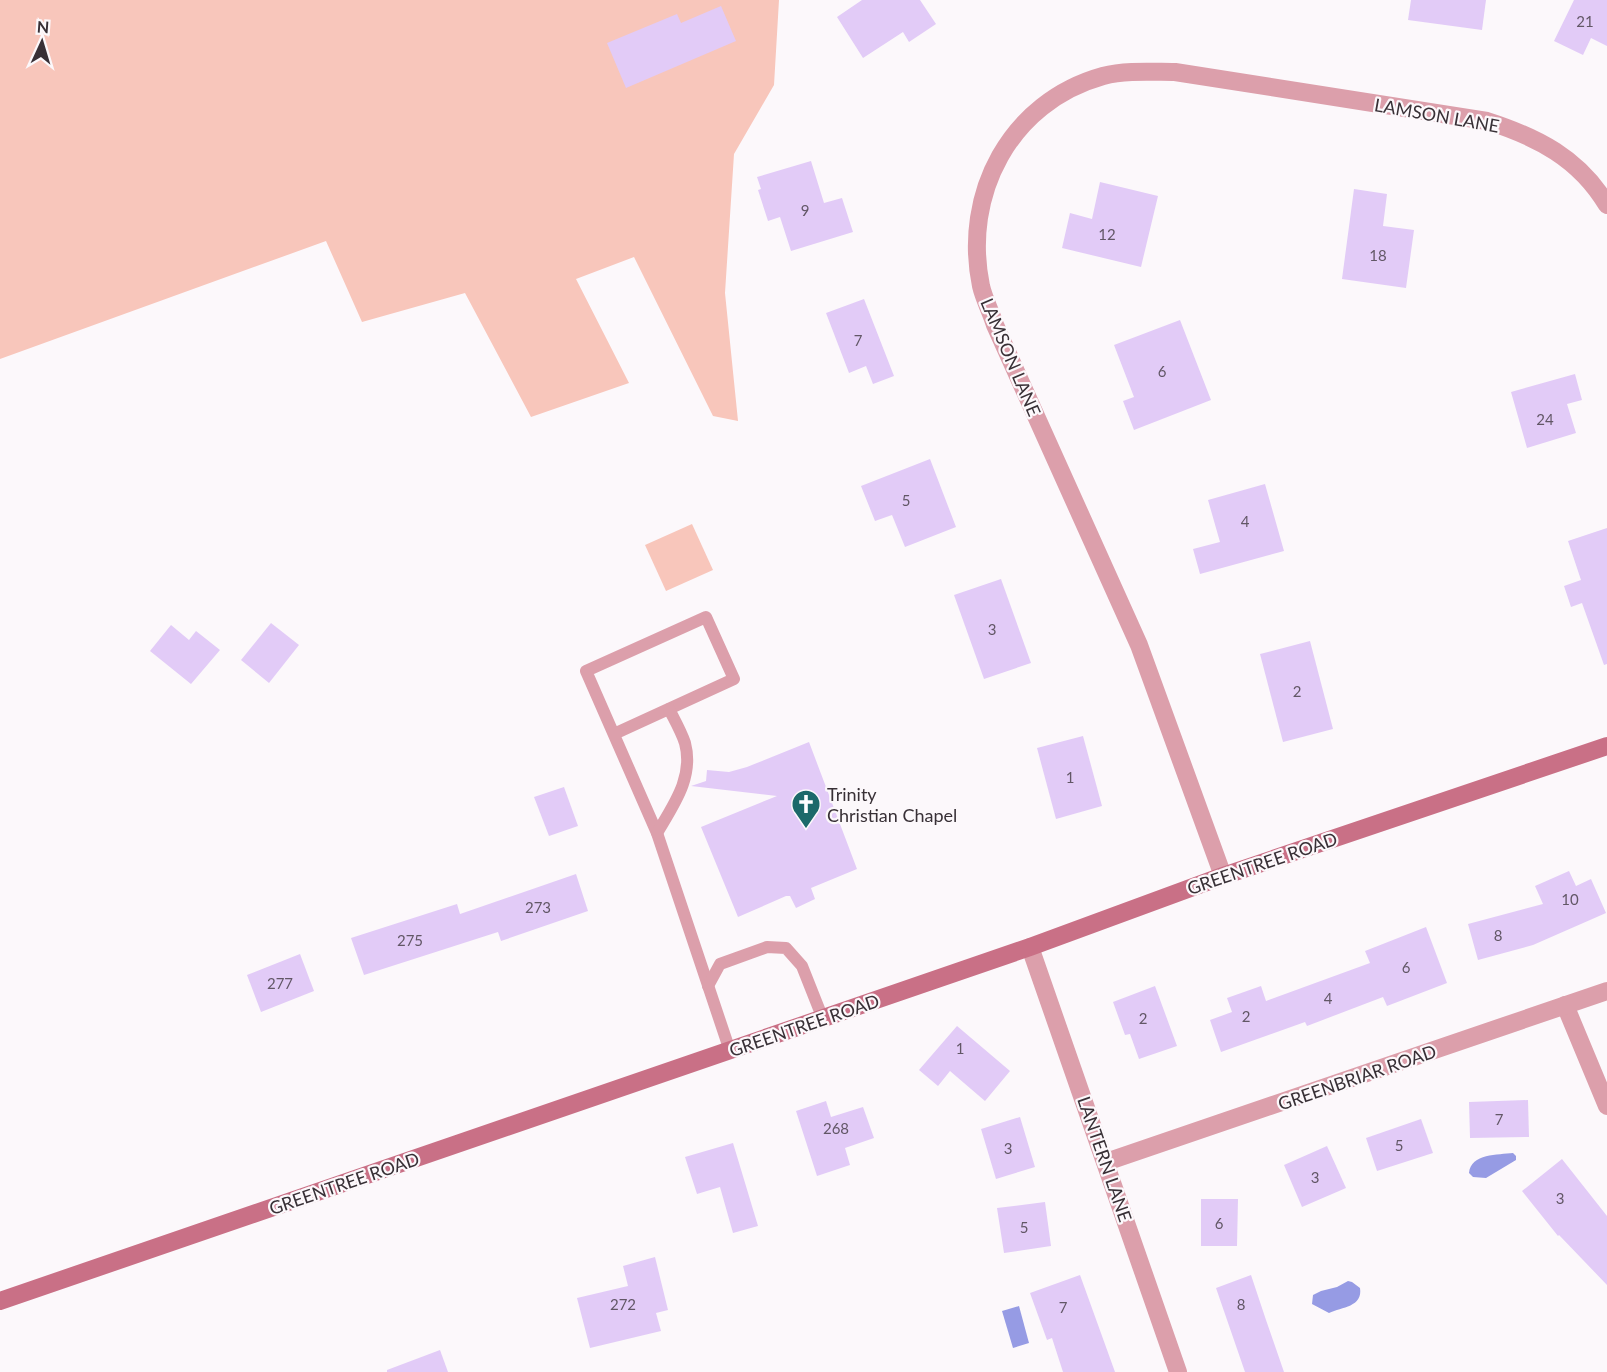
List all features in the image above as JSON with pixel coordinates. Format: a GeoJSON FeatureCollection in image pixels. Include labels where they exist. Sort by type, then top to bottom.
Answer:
{"type":"FeatureCollection","features":[{"type":"Feature","properties":{"kind":"street","name":"LAMSON LANE"},"geometry":{"type":"LineString","coordinates":[[1223,876],[1139,645],[995,325],[981,288],[976,244],[982,203],[993,166],[1013,133],[1038,109],[1070,88],[1104,76],[1141,72],[1176,72],[1487,121],[1520,131],[1552,147],[1581,171],[1607,205]]}},
{"type":"Feature","properties":{"kind":"street","name":"GREENTREE ROAD"},"geometry":{"type":"LineString","coordinates":[[0,1302],[1030,947],[1223,876],[1607,746]]}},
{"type":"Feature","properties":{"kind":"street","name":"LANTERN LANE"},"geometry":{"type":"LineString","coordinates":[[1030,947],[1178,1372]]}},
{"type":"Feature","properties":{"kind":"street","name":"GREENBRIAR ROAD"},"geometry":{"type":"LineString","coordinates":[[1106,1162],[1607,991]]}},
{"type":"Feature","properties":{"kind":"street"},"geometry":{"type":"LineString","coordinates":[[1565,1005],[1607,1106]]}},
{"type":"Feature","properties":{"kind":"lane"},"geometry":{"type":"LineString","coordinates":[[614,734],[734,679],[706,617],[586,670],[657,833],[730,1051]]}},
{"type":"Feature","properties":{"kind":"lane"},"geometry":{"type":"LineString","coordinates":[[657,833],[684,785],[688,763],[684,741],[669,709]]}},
{"type":"Feature","properties":{"kind":"lane"},"geometry":{"type":"LineString","coordinates":[[708,986],[720,964],[767,946],[786,948],[802,966],[823,1019]]}},
{"type":"Feature","properties":{"kind":"shaded area"},"geometry":{"type":"Polygon","coordinates":[[[0,0],[779,0],[774,85],[734,154],[725,293],[738,421],[713,416],[634,257],[576,279],[629,383],[531,417],[465,293],[362,322],[326,241],[0,359],[0,0]]]}},
{"type":"Feature","properties":{"kind":"shaded area"},"geometry":{"type":"Polygon","coordinates":[[[692,524],[713,570],[666,591],[645,545],[692,524]]]}},
{"type":"Feature","properties":{"kind":"water"},"geometry":{"type":"Polygon","coordinates":[[[1513,1153],[1516,1160],[1486,1178],[1473,1177],[1469,1173],[1471,1166],[1480,1158],[1513,1153]]]}},
{"type":"Feature","properties":{"kind":"water"},"geometry":{"type":"Polygon","coordinates":[[[1348,1281],[1360,1288],[1360,1294],[1355,1303],[1329,1313],[1312,1304],[1313,1295],[1348,1281]]]}},
{"type":"Feature","properties":{"kind":"water"},"geometry":{"type":"Polygon","coordinates":[[[1019,1306],[1029,1343],[1013,1348],[1002,1311],[1019,1306]]]}},
{"type":"Feature","properties":{"kind":"building"},"geometry":{"type":"Polygon","coordinates":[[[862,0],[920,0],[936,24],[909,42],[903,32],[863,58],[837,17],[862,0]]]}},
{"type":"Feature","properties":{"kind":"building"},"geometry":{"type":"Polygon","coordinates":[[[1411,0],[1486,0],[1482,30],[1408,20],[1411,0]]]}},
{"type":"Feature","properties":{"kind":"building"},"geometry":{"type":"Polygon","coordinates":[[[1574,0],[1607,0],[1607,46],[1591,38],[1583,55],[1554,41],[1574,0]]]}},
{"type":"Feature","properties":{"kind":"building"},"geometry":{"type":"Polygon","coordinates":[[[721,6],[736,41],[626,88],[607,43],[677,14],[681,23],[721,6]]]}},
{"type":"Feature","properties":{"kind":"building"},"geometry":{"type":"Polygon","coordinates":[[[811,161],[824,203],[842,198],[853,232],[791,251],[780,217],[768,221],[758,190],[761,189],[757,177],[811,161]]]}},
{"type":"Feature","properties":{"kind":"building"},"geometry":{"type":"Polygon","coordinates":[[[1100,182],[1158,196],[1141,267],[1062,248],[1070,213],[1092,219],[1100,182]]]}},
{"type":"Feature","properties":{"kind":"building"},"geometry":{"type":"Polygon","coordinates":[[[1354,189],[1387,194],[1383,226],[1414,230],[1406,288],[1342,279],[1354,189]]]}},
{"type":"Feature","properties":{"kind":"building"},"geometry":{"type":"Polygon","coordinates":[[[864,299],[894,376],[873,384],[866,366],[849,373],[826,313],[864,299]]]}},
{"type":"Feature","properties":{"kind":"building"},"geometry":{"type":"Polygon","coordinates":[[[1180,320],[1211,400],[1134,430],[1123,401],[1134,397],[1114,345],[1180,320]]]}},
{"type":"Feature","properties":{"kind":"building"},"geometry":{"type":"Polygon","coordinates":[[[1575,374],[1582,400],[1567,404],[1576,433],[1527,448],[1511,392],[1575,374]]]}},
{"type":"Feature","properties":{"kind":"building"},"geometry":{"type":"Polygon","coordinates":[[[930,459],[956,527],[905,547],[892,515],[875,521],[861,486],[930,459]]]}},
{"type":"Feature","properties":{"kind":"building"},"geometry":{"type":"Polygon","coordinates":[[[1265,484],[1284,551],[1200,574],[1193,549],[1220,542],[1208,500],[1265,484]]]}},
{"type":"Feature","properties":{"kind":"building"},"geometry":{"type":"Polygon","coordinates":[[[1607,528],[1607,664],[1604,665],[1582,603],[1571,607],[1564,586],[1581,580],[1568,541],[1607,528]]]}},
{"type":"Feature","properties":{"kind":"building"},"geometry":{"type":"Polygon","coordinates":[[[1001,579],[1031,663],[984,679],[954,595],[1001,579]]]}},
{"type":"Feature","properties":{"kind":"building"},"geometry":{"type":"Polygon","coordinates":[[[271,623],[299,645],[269,683],[241,660],[271,623]]]}},
{"type":"Feature","properties":{"kind":"building"},"geometry":{"type":"Polygon","coordinates":[[[171,625],[189,640],[196,631],[220,650],[191,684],[150,651],[171,625]]]}},
{"type":"Feature","properties":{"kind":"building"},"geometry":{"type":"Polygon","coordinates":[[[1310,641],[1333,729],[1283,742],[1260,654],[1310,641]]]}},
{"type":"Feature","properties":{"kind":"building"},"geometry":{"type":"Polygon","coordinates":[[[1083,736],[1102,806],[1056,819],[1037,748],[1083,736]]]}},
{"type":"Feature","properties":{"kind":"building","name":"Trinity Christian Chapel"},"geometry":{"type":"Polygon","coordinates":[[[809,742],[857,869],[811,888],[815,899],[796,908],[790,896],[786,896],[738,917],[701,827],[777,796],[691,786],[706,781],[707,770],[729,772],[809,742]]]}},
{"type":"Feature","properties":{"kind":"building"},"geometry":{"type":"Polygon","coordinates":[[[564,787],[578,826],[549,836],[534,797],[564,787]]]}},
{"type":"Feature","properties":{"kind":"building"},"geometry":{"type":"Polygon","coordinates":[[[1569,871],[1576,886],[1591,879],[1606,913],[1533,945],[1478,960],[1468,924],[1543,904],[1535,886],[1569,871]]]}},
{"type":"Feature","properties":{"kind":"building"},"geometry":{"type":"Polygon","coordinates":[[[576,874],[588,911],[501,941],[498,932],[364,975],[351,938],[457,904],[460,914],[576,874]]]}},
{"type":"Feature","properties":{"kind":"building"},"geometry":{"type":"Polygon","coordinates":[[[1426,927],[1447,983],[1387,1006],[1383,997],[1307,1026],[1305,1022],[1221,1052],[1210,1020],[1232,1012],[1227,998],[1261,986],[1266,1001],[1370,963],[1365,951],[1426,927]]]}},
{"type":"Feature","properties":{"kind":"building"},"geometry":{"type":"Polygon","coordinates":[[[300,954],[314,991],[261,1012],[247,975],[300,954]]]}},
{"type":"Feature","properties":{"kind":"building"},"geometry":{"type":"Polygon","coordinates":[[[1155,986],[1177,1046],[1139,1059],[1130,1034],[1125,1035],[1113,1002],[1155,986]]]}},
{"type":"Feature","properties":{"kind":"building"},"geometry":{"type":"Polygon","coordinates":[[[957,1026],[1010,1071],[985,1101],[950,1071],[938,1086],[919,1070],[957,1026]]]}},
{"type":"Feature","properties":{"kind":"building"},"geometry":{"type":"Polygon","coordinates":[[[1528,1100],[1529,1137],[1470,1138],[1469,1102],[1528,1100]]]}},
{"type":"Feature","properties":{"kind":"building"},"geometry":{"type":"Polygon","coordinates":[[[826,1101],[831,1117],[863,1107],[874,1138],[845,1148],[850,1165],[817,1176],[796,1111],[826,1101]]]}},
{"type":"Feature","properties":{"kind":"building"},"geometry":{"type":"Polygon","coordinates":[[[1020,1117],[1035,1167],[996,1179],[981,1129],[1020,1117]]]}},
{"type":"Feature","properties":{"kind":"building"},"geometry":{"type":"Polygon","coordinates":[[[1421,1119],[1433,1153],[1377,1171],[1366,1138],[1421,1119]]]}},
{"type":"Feature","properties":{"kind":"building"},"geometry":{"type":"Polygon","coordinates":[[[733,1143],[758,1226],[733,1233],[720,1187],[697,1194],[685,1157],[733,1143]]]}},
{"type":"Feature","properties":{"kind":"building"},"geometry":{"type":"Polygon","coordinates":[[[1327,1146],[1346,1188],[1302,1207],[1284,1165],[1327,1146]]]}},
{"type":"Feature","properties":{"kind":"building"},"geometry":{"type":"Polygon","coordinates":[[[1562,1159],[1607,1216],[1607,1285],[1558,1236],[1522,1191],[1562,1159]]]}},
{"type":"Feature","properties":{"kind":"building"},"geometry":{"type":"Polygon","coordinates":[[[1201,1199],[1238,1199],[1237,1246],[1201,1246],[1201,1199]]]}},
{"type":"Feature","properties":{"kind":"building"},"geometry":{"type":"Polygon","coordinates":[[[1045,1202],[1051,1246],[1004,1253],[997,1208],[1045,1202]]]}},
{"type":"Feature","properties":{"kind":"building"},"geometry":{"type":"Polygon","coordinates":[[[655,1257],[668,1310],[656,1313],[661,1331],[590,1348],[577,1298],[628,1286],[623,1266],[655,1257]]]}},
{"type":"Feature","properties":{"kind":"building"},"geometry":{"type":"Polygon","coordinates":[[[1080,1275],[1115,1372],[1063,1372],[1052,1338],[1047,1340],[1030,1293],[1080,1275]]]}},
{"type":"Feature","properties":{"kind":"building"},"geometry":{"type":"Polygon","coordinates":[[[1251,1275],[1284,1372],[1245,1372],[1216,1288],[1251,1275]]]}},
{"type":"Feature","properties":{"kind":"building"},"geometry":{"type":"Polygon","coordinates":[[[440,1350],[448,1372],[387,1372],[387,1370],[440,1350]]]}},
{"type":"Feature","properties":{"kind":"place","name":"Trinity Christian Chapel"},"geometry":{"type":"Point","coordinates":[806,830]}}]}
